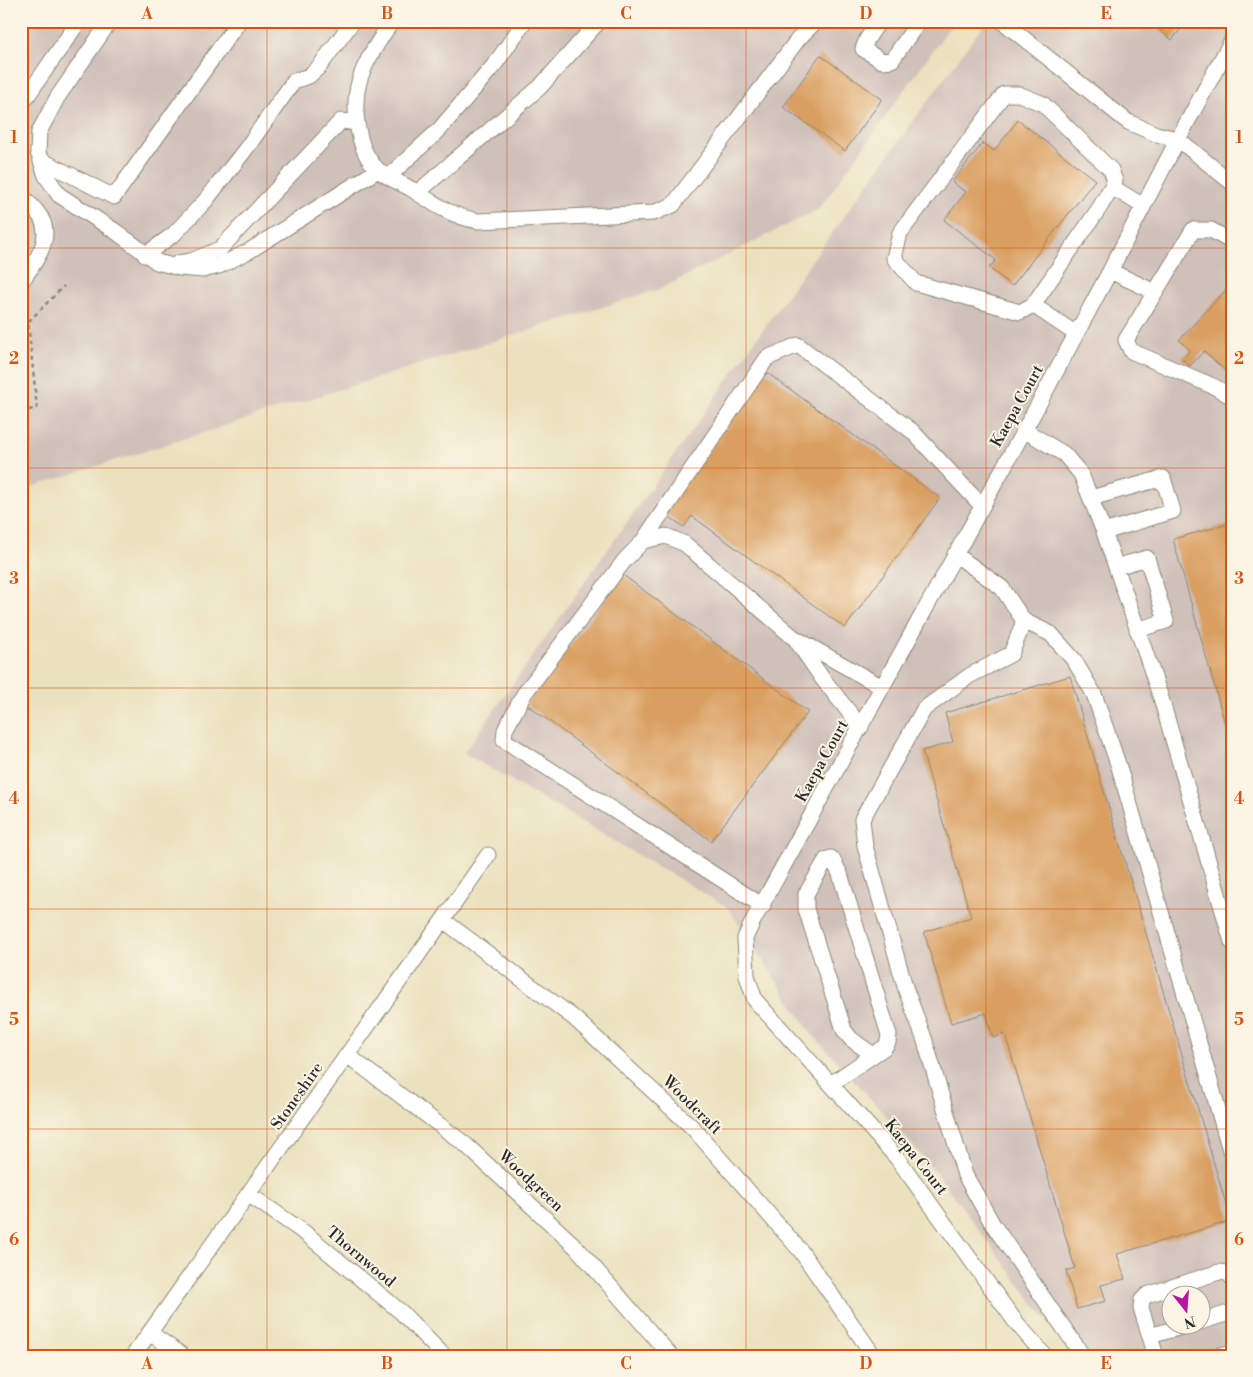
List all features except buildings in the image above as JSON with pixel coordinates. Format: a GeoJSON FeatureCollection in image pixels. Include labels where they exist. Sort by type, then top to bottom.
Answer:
{"type":"FeatureCollection","features":[{"type":"Feature","properties":{"kind":"street"},"geometry":{"type":"LineString","coordinates":[[21,105],[80,21]]}},
{"type":"Feature","properties":{"kind":"street"},"geometry":{"type":"LineString","coordinates":[[110,21],[56,98],[39,132],[38,152],[46,176],[59,195],[115,231],[157,262],[180,268],[203,270],[219,266],[249,251],[383,173],[439,130],[495,64],[525,21]]}},
{"type":"Feature","properties":{"kind":"street"},"geometry":{"type":"LineString","coordinates":[[41,160],[114,197],[239,21]]}},
{"type":"Feature","properties":{"kind":"street"},"geometry":{"type":"LineString","coordinates":[[146,255],[174,234],[206,200],[245,150],[294,81],[309,76],[319,67],[353,21]]}},
{"type":"Feature","properties":{"kind":"street"},"geometry":{"type":"LineString","coordinates":[[392,21],[372,54],[359,82],[357,123],[366,155],[383,173],[443,209],[461,218],[478,221],[653,213],[673,204],[799,38],[816,21]]}},
{"type":"Feature","properties":{"kind":"street"},"geometry":{"type":"LineString","coordinates":[[417,193],[540,87],[599,21]]}},
{"type":"Feature","properties":{"kind":"street"},"geometry":{"type":"LineString","coordinates":[[879,21],[867,39],[864,48],[882,61],[892,60],[919,21]]}},
{"type":"Feature","properties":{"kind":"street"},"geometry":{"type":"LineString","coordinates":[[1002,21],[1128,122],[1156,134],[1178,139],[1232,183]]}},
{"type":"Feature","properties":{"kind":"street"},"geometry":{"type":"LineString","coordinates":[[1007,21],[1018,33]]}},
{"type":"Feature","properties":{"kind":"street","name":"Kaepa Court"},"geometry":{"type":"LineString","coordinates":[[1045,1356],[1015,1321],[897,1158],[755,1000],[747,976],[745,938],[981,505],[1024,430],[1232,40]]}},
{"type":"Feature","properties":{"kind":"street"},"geometry":{"type":"LineString","coordinates":[[1004,94],[1019,94],[1043,104],[1112,170],[1115,182],[1033,305],[1020,312],[916,283],[894,258],[900,234],[1004,94]]}},
{"type":"Feature","properties":{"kind":"street"},"geometry":{"type":"LineString","coordinates":[[167,264],[191,261],[220,250],[341,121],[357,123]]}},
{"type":"Feature","properties":{"kind":"street"},"geometry":{"type":"LineString","coordinates":[[1112,187],[1143,206]]}},
{"type":"Feature","properties":{"kind":"street"},"geometry":{"type":"LineString","coordinates":[[21,194],[41,218],[45,239],[37,260],[21,282]]}},
{"type":"Feature","properties":{"kind":"street"},"geometry":{"type":"LineString","coordinates":[[1232,242],[1211,230],[1193,230],[1126,340],[1130,351],[1232,397]]}},
{"type":"Feature","properties":{"kind":"street"},"geometry":{"type":"LineString","coordinates":[[1110,271],[1154,292]]}},
{"type":"Feature","properties":{"kind":"street"},"geometry":{"type":"LineString","coordinates":[[1033,305],[1076,334]]}},
{"type":"Feature","properties":{"kind":"street"},"geometry":{"type":"LineString","coordinates":[[763,906],[504,740],[505,730],[524,694],[624,561],[643,541],[767,358],[798,345],[912,431],[981,505]]}},
{"type":"Feature","properties":{"kind":"street"},"geometry":{"type":"LineString","coordinates":[[1024,430],[1064,454],[1081,474],[1091,498],[1161,698],[1232,942]]}},
{"type":"Feature","properties":{"kind":"street"},"geometry":{"type":"LineString","coordinates":[[1091,498],[1163,478],[1173,511],[1104,532]]}},
{"type":"Feature","properties":{"kind":"street"},"geometry":{"type":"LineString","coordinates":[[643,541],[666,536],[685,544],[793,637],[882,687]]}},
{"type":"Feature","properties":{"kind":"street"},"geometry":{"type":"LineString","coordinates":[[955,554],[1002,588],[1024,621],[1050,634],[1074,660],[1094,694],[1119,767],[1232,1157]]}},
{"type":"Feature","properties":{"kind":"street"},"geometry":{"type":"LineString","coordinates":[[1116,567],[1147,558],[1166,621],[1137,630]]}},
{"type":"Feature","properties":{"kind":"street"},"geometry":{"type":"LineString","coordinates":[[1024,621],[1011,654],[969,676],[924,709],[862,819],[865,846],[906,990],[924,1038],[965,1175],[992,1223],[1083,1356]]}},
{"type":"Feature","properties":{"kind":"street"},"geometry":{"type":"LineString","coordinates":[[793,637],[860,727]]}},
{"type":"Feature","properties":{"kind":"street","name":"Stoneshire"},"geometry":{"type":"LineString","coordinates":[[133,1356],[488,855]]}},
{"type":"Feature","properties":{"kind":"street"},"geometry":{"type":"LineString","coordinates":[[831,1084],[885,1047],[889,1035],[840,874],[830,858],[826,860],[806,894],[806,909],[844,1030],[851,1039],[873,1055]]}},
{"type":"Feature","properties":{"kind":"street","name":"Woodcraft"},"geometry":{"type":"LineString","coordinates":[[443,920],[574,1018],[693,1128],[800,1250],[874,1356]]}},
{"type":"Feature","properties":{"kind":"street","name":"Woodgreen"},"geometry":{"type":"LineString","coordinates":[[347,1055],[466,1145],[576,1247],[670,1356]]}},
{"type":"Feature","properties":{"kind":"street","name":"Thornwood"},"geometry":{"type":"LineString","coordinates":[[248,1194],[305,1233],[401,1312],[444,1356]]}},
{"type":"Feature","properties":{"kind":"street"},"geometry":{"type":"LineString","coordinates":[[1156,1356],[1141,1308],[1142,1300],[1147,1295],[1220,1272],[1228,1273],[1232,1278]]}},
{"type":"Feature","properties":{"kind":"street"},"geometry":{"type":"LineString","coordinates":[[1210,1319],[1232,1312]]}},
{"type":"Feature","properties":{"kind":"street"},"geometry":{"type":"LineString","coordinates":[[150,1333],[183,1356]]}},
{"type":"Feature","properties":{"kind":"street"},"geometry":{"type":"LineString","coordinates":[[1150,1336],[1160,1333]]}},
{"type":"Feature","properties":{"kind":"street"},"geometry":{"type":"LineString","coordinates":[[1218,1356],[1232,1352]]}},
{"type":"Feature","properties":{"kind":"path"},"geometry":{"type":"LineString","coordinates":[[21,412],[37,408],[28,322],[64,286]]}},
{"type":"Feature","properties":{"kind":"shaded area"},"geometry":{"type":"Polygon","coordinates":[[[21,21],[954,21],[819,209],[660,289],[21,490],[21,21]]]}},
{"type":"Feature","properties":{"kind":"shaded area"},"geometry":{"type":"Polygon","coordinates":[[[986,21],[1232,21],[1232,1356],[1072,1356],[931,1166],[811,1033],[727,907],[464,753],[808,266],[986,21]]]}}]}
